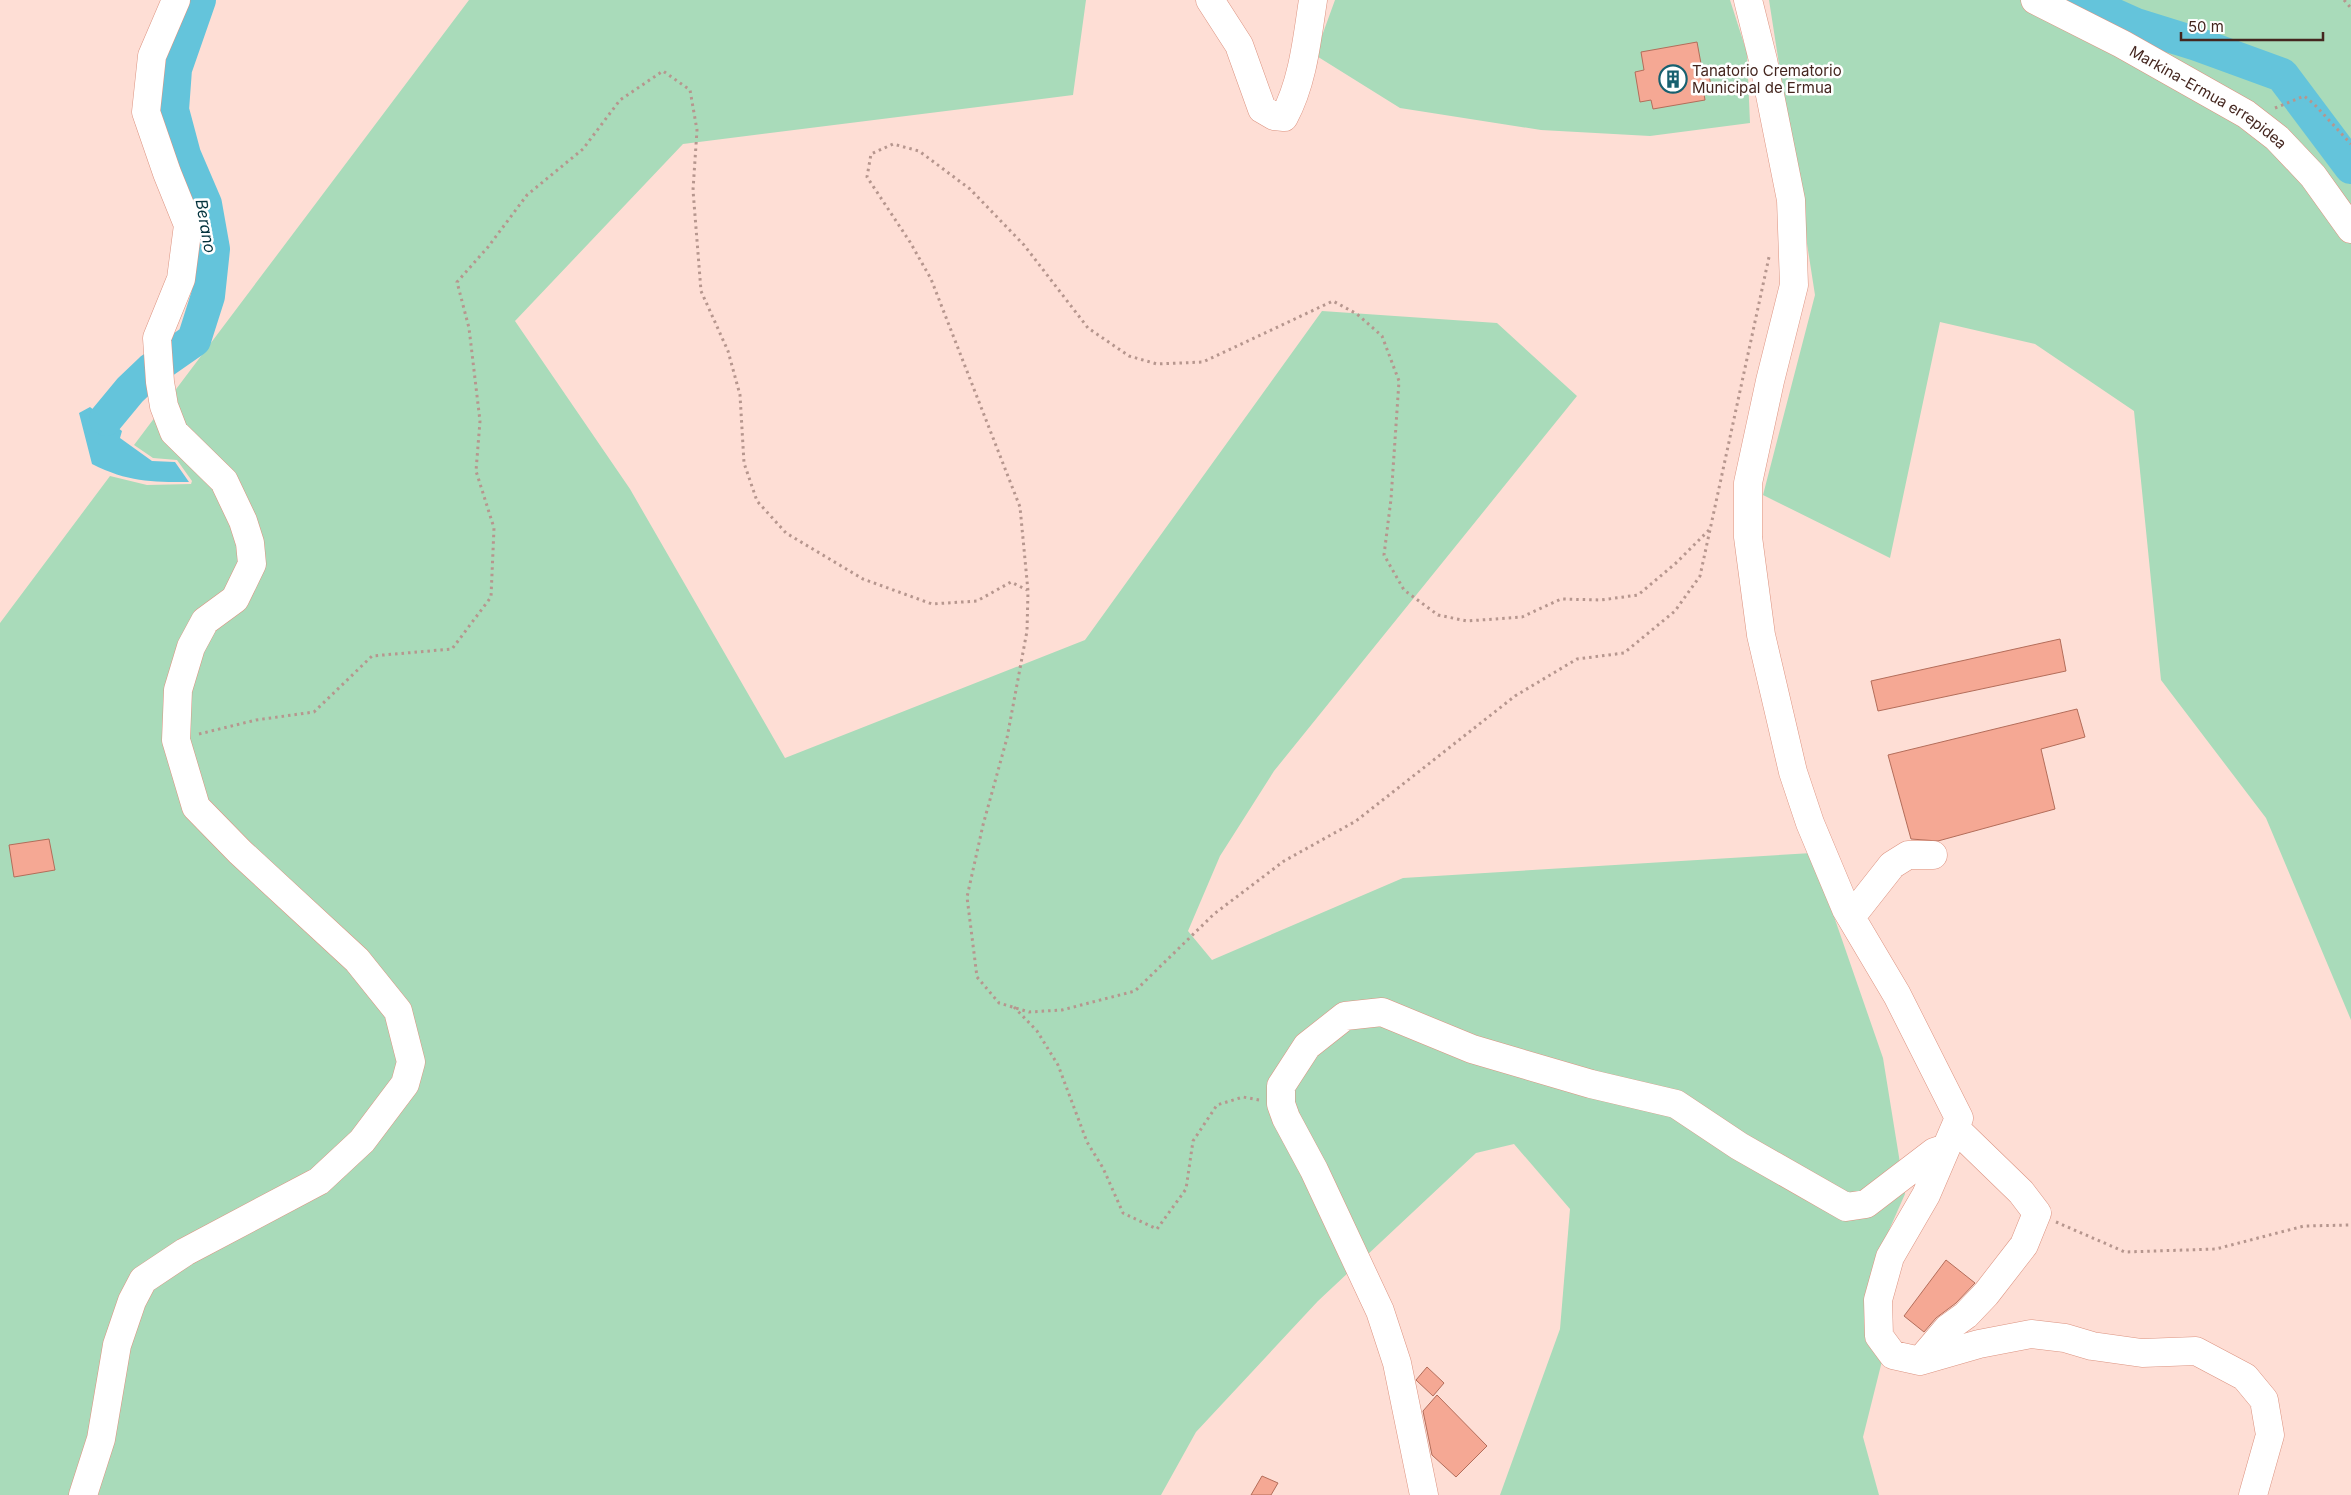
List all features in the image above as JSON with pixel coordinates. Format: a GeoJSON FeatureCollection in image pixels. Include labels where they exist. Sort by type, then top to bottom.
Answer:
{"type":"FeatureCollection","features":[{"type":"Feature","properties":{"kind":"street"},"geometry":{"type":"LineString","coordinates":[[83,1495],[101,1439],[117,1345],[132,1301],[144,1280],[185,1252],[318,1181],[362,1141],[405,1084],[411,1062],[398,1011],[357,960],[240,852],[196,807],[176,740],[178,690],[191,647],[205,621],[235,599],[252,564],[250,543],[243,521],[224,481],[174,432],[164,406],[160,382],[157,338],[181,279],[188,225],[167,173],[146,112],[152,56],[176,0]]}},
{"type":"Feature","properties":{"kind":"street"},"geometry":{"type":"LineString","coordinates":[[1210,0],[1239,45],[1262,109],[1274,116],[1284,117],[1293,101],[1297,85],[1305,51],[1313,0]]}},
{"type":"Feature","properties":{"kind":"street"},"geometry":{"type":"LineString","coordinates":[[1748,0],[1763,60],[1791,200],[1794,285],[1770,381],[1748,483],[1748,537],[1761,635],[1793,772],[1810,823],[1850,917],[1897,995],[1959,1118],[1914,1218],[1890,1257],[1878,1300],[1880,1336],[1893,1355],[1920,1361],[1979,1344],[2031,1334],[2065,1338],[2092,1346],[2142,1353],[2196,1351],[2245,1377],[2264,1400],[2270,1434],[2253,1495]]}},
{"type":"Feature","properties":{"kind":"street","name":"Markina-Ermua errepidea"},"geometry":{"type":"LineString","coordinates":[[2035,0],[2122,44],[2246,114],[2277,138],[2313,176],[2351,229]]}},
{"type":"Feature","properties":{"kind":"street"},"geometry":{"type":"LineString","coordinates":[[1850,917],[1892,864],[1908,855],[1932,855]]}},
{"type":"Feature","properties":{"kind":"street"},"geometry":{"type":"LineString","coordinates":[[1424,1495],[1397,1363],[1380,1312],[1280,1104],[1281,1086],[1307,1046],[1345,1016],[1382,1012],[1472,1049],[1591,1084],[1676,1104],[1739,1146],[1846,1207],[1866,1204],[1951,1138]]}},
{"type":"Feature","properties":{"kind":"street"},"geometry":{"type":"LineString","coordinates":[[1920,1361],[1948,1328],[1966,1315],[1997,1280],[2024,1245],[2037,1213],[2021,1192],[1951,1138]]}},
{"type":"Feature","properties":{"kind":"path"},"geometry":{"type":"LineString","coordinates":[[2344,0],[2351,8]]}},
{"type":"Feature","properties":{"kind":"path"},"geometry":{"type":"LineString","coordinates":[[176,740],[256,720],[314,712],[372,656],[452,649],[491,597],[494,528],[476,471],[480,421],[469,328],[458,282],[488,247],[527,195],[583,150],[620,100],[663,71],[690,90],[697,130],[693,190],[701,291],[728,351],[740,396],[744,463],[756,501],[786,533],[863,579],[932,604],[977,601],[1011,582],[1028,590]]}},
{"type":"Feature","properties":{"kind":"path"},"geometry":{"type":"LineString","coordinates":[[2272,109],[2304,96],[2314,104],[2351,144]]}},
{"type":"Feature","properties":{"kind":"path"},"geometry":{"type":"LineString","coordinates":[[1709,530],[1676,563],[1638,595],[1601,600],[1562,599],[1522,616],[1467,621],[1438,615],[1404,590],[1384,555],[1392,499],[1398,381],[1382,336],[1357,314],[1333,301],[1203,362],[1157,364],[1129,356],[1088,328],[1024,246],[970,190],[919,151],[893,144],[871,154],[866,177],[910,242],[931,279],[1020,507],[1028,590],[1027,631],[1007,738],[966,897],[977,978],[999,1003],[1029,1012],[1062,1010],[1135,991],[1214,914],[1284,860],[1356,821],[1515,696],[1577,659],[1624,653],[1675,611],[1700,576],[1772,250]]}},
{"type":"Feature","properties":{"kind":"path"},"geometry":{"type":"LineString","coordinates":[[1014,1006],[1037,1030],[1058,1065],[1087,1142],[1103,1168],[1123,1213],[1157,1229],[1186,1189],[1193,1141],[1217,1105],[1243,1097],[1280,1104]]}},
{"type":"Feature","properties":{"kind":"path"},"geometry":{"type":"LineString","coordinates":[[2037,1213],[2125,1252],[2216,1249],[2304,1226],[2351,1225]]}},
{"type":"Feature","properties":{"kind":"green space"},"geometry":{"type":"Polygon","coordinates":[[[469,0],[1086,0],[1073,95],[683,144],[515,321],[630,489],[785,758],[1085,640],[1322,311],[1497,323],[1577,396],[1274,771],[1220,856],[1188,931],[1212,960],[1403,878],[1812,853],[1883,1058],[1905,1194],[1886,1237],[1883,1357],[1863,1437],[1879,1495],[1500,1495],[1560,1329],[1570,1209],[1514,1144],[1476,1153],[1318,1301],[1196,1432],[1161,1495],[0,1495],[0,623],[110,476],[147,485],[191,484],[192,481],[177,460],[153,458],[134,445],[469,0]]]}},
{"type":"Feature","properties":{"kind":"green space"},"geometry":{"type":"Polygon","coordinates":[[[1335,0],[1730,0],[1747,53],[1750,123],[1650,136],[1541,130],[1400,108],[1315,55],[1335,0]]]}},
{"type":"Feature","properties":{"kind":"green space"},"geometry":{"type":"Polygon","coordinates":[[[1769,0],[2351,0],[2351,1020],[2266,818],[2161,680],[2134,411],[2035,344],[1940,322],[1890,558],[1763,495],[1815,295],[1769,0]]]}},
{"type":"Feature","properties":{"kind":"water"},"geometry":{"type":"Polygon","coordinates":[[[90,407],[122,431],[120,438],[152,461],[175,462],[189,482],[162,482],[128,478],[92,464],[79,413],[90,407]]]}},
{"type":"Feature","properties":{"kind":"building","name":"Tanatorio Crematorio Municipal de Ermua"},"geometry":{"type":"Polygon","coordinates":[[[1697,42],[1702,69],[1708,68],[1711,87],[1703,88],[1705,100],[1653,109],[1651,100],[1640,102],[1635,72],[1644,70],[1641,52],[1697,42]]]}},
{"type":"Feature","properties":{"kind":"building"},"geometry":{"type":"Polygon","coordinates":[[[2060,639],[2066,671],[1878,711],[1871,681],[2060,639]]]}},
{"type":"Feature","properties":{"kind":"building"},"geometry":{"type":"Polygon","coordinates":[[[2077,709],[2085,737],[2041,749],[2055,809],[1938,841],[1911,839],[1888,755],[2077,709]]]}},
{"type":"Feature","properties":{"kind":"building"},"geometry":{"type":"Polygon","coordinates":[[[49,839],[55,870],[14,877],[9,845],[49,839]]]}},
{"type":"Feature","properties":{"kind":"building"},"geometry":{"type":"Polygon","coordinates":[[[1946,1260],[1975,1283],[1956,1303],[1936,1318],[1924,1332],[1904,1316],[1946,1260]]]}},
{"type":"Feature","properties":{"kind":"building"},"geometry":{"type":"Polygon","coordinates":[[[1427,1367],[1444,1383],[1433,1396],[1416,1380],[1427,1367]]]}},
{"type":"Feature","properties":{"kind":"building"},"geometry":{"type":"Polygon","coordinates":[[[1437,1395],[1487,1446],[1456,1477],[1432,1455],[1423,1411],[1437,1395]]]}},
{"type":"Feature","properties":{"kind":"building"},"geometry":{"type":"Polygon","coordinates":[[[1262,1476],[1278,1483],[1271,1495],[1251,1495],[1262,1476]]]}},
{"type":"Feature","properties":{"kind":"waterway","name":"Berano"},"geometry":{"type":"LineString","coordinates":[[106,419],[130,390],[151,370],[194,340],[208,296],[213,249],[205,204],[184,155],[172,110],[175,69],[199,0]]}},
{"type":"Feature","properties":{"kind":"waterway"},"geometry":{"type":"LineString","coordinates":[[2080,0],[2136,25],[2197,44],[2282,75],[2351,167]]}},
{"type":"Feature","properties":{"kind":"place","name":"Tanatorio Crematorio Municipal de Ermua"},"geometry":{"type":"Point","coordinates":[1673,79]}}]}
